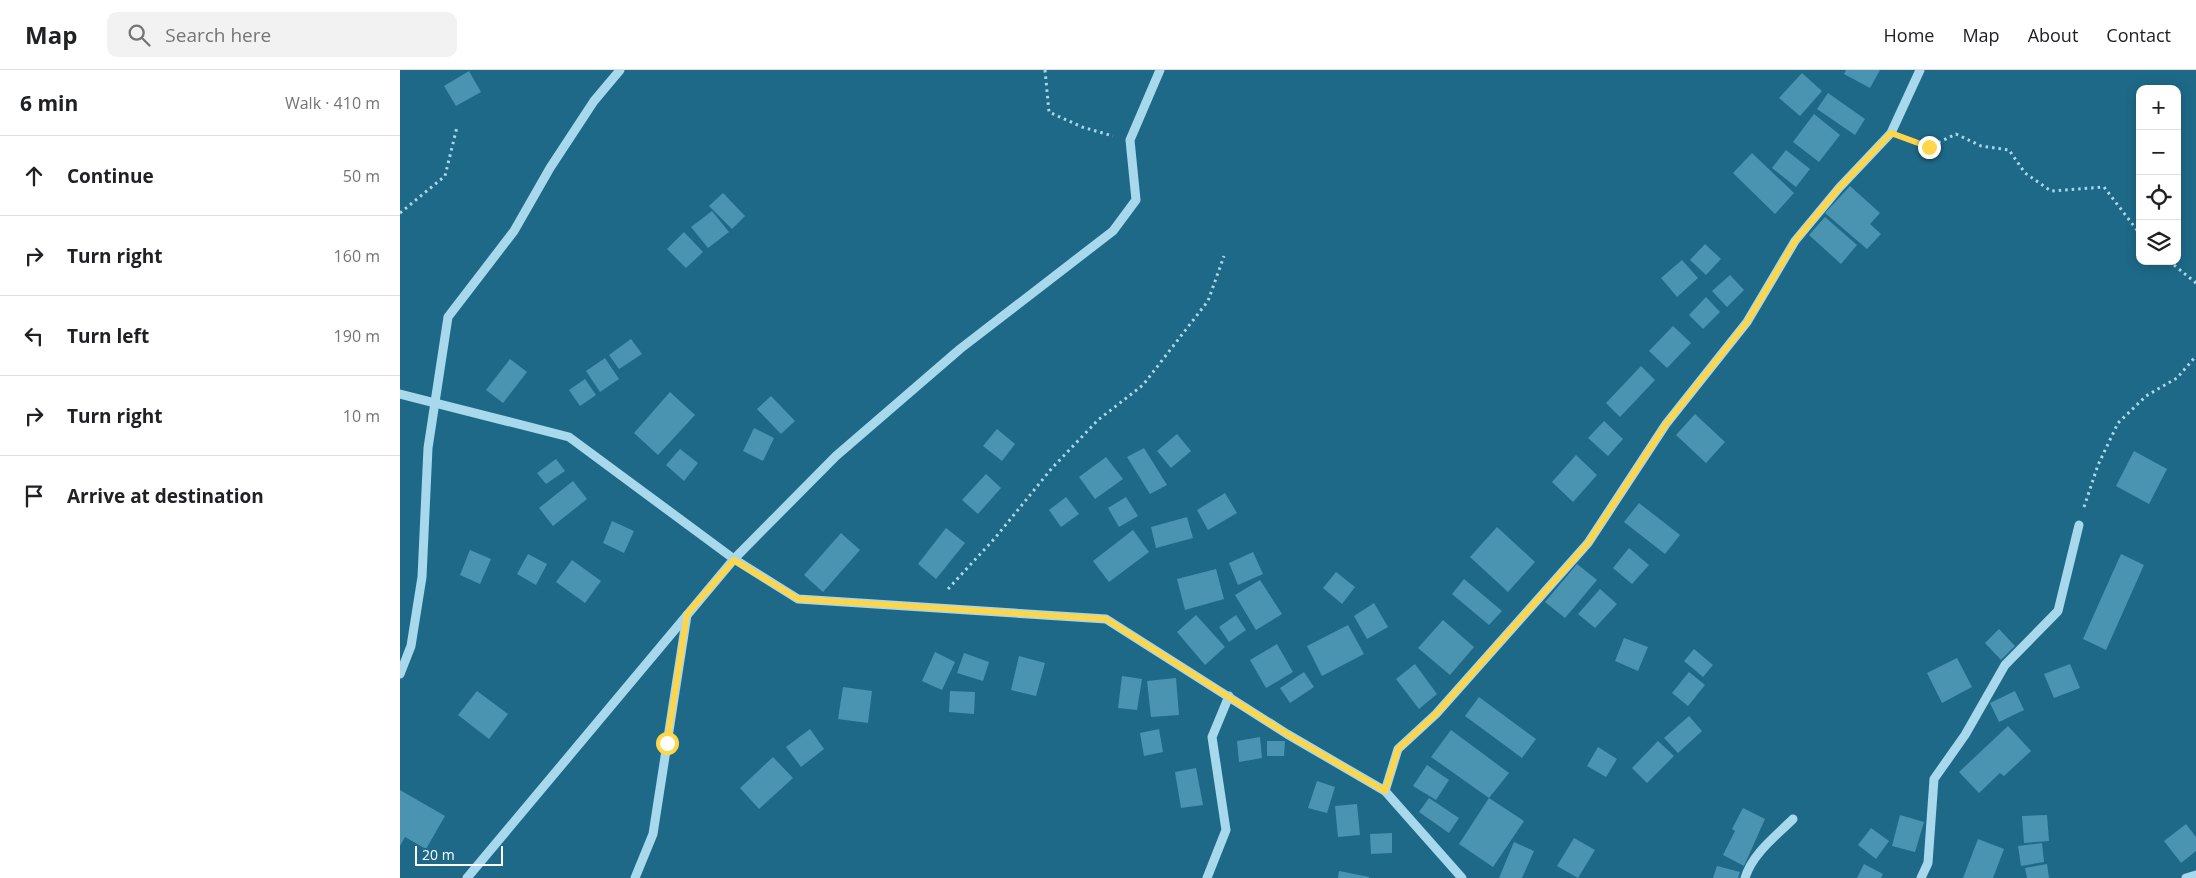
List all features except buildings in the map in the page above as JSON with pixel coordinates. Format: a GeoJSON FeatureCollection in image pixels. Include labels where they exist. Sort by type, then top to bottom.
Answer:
{"type":"FeatureCollection","features":[{"type":"Feature","properties":{"kind":"street"},"geometry":{"type":"LineString","coordinates":[[400,674],[411,646],[422,577],[428,448],[448,318],[514,230],[550,168],[594,101],[620,70]]}},
{"type":"Feature","properties":{"kind":"street"},"geometry":{"type":"LineString","coordinates":[[467,878],[734,560],[836,456],[960,349],[1113,231],[1136,200],[1130,140],[1160,70]]}},
{"type":"Feature","properties":{"kind":"street"},"geometry":{"type":"LineString","coordinates":[[1385,791],[1398,749],[1436,714],[1588,543],[1666,424],[1747,322],[1795,241],[1839,188],[1891,133],[1920,70]]}},
{"type":"Feature","properties":{"kind":"street"},"geometry":{"type":"LineString","coordinates":[[400,394],[569,437],[734,560],[798,599],[1106,619],[1287,734],[1385,791],[1458,876]]}},
{"type":"Feature","properties":{"kind":"street"},"geometry":{"type":"LineString","coordinates":[[1921,878],[1928,863],[1934,778],[1965,735],[2005,665],[2058,611],[2079,525]]}},
{"type":"Feature","properties":{"kind":"street"},"geometry":{"type":"LineString","coordinates":[[634,878],[653,834],[687,614]]}},
{"type":"Feature","properties":{"kind":"street"},"geometry":{"type":"LineString","coordinates":[[1207,878],[1226,830],[1212,738],[1229,696]]}},
{"type":"Feature","properties":{"kind":"street"},"geometry":{"type":"LineString","coordinates":[[1745,878],[1748,869],[1770,841],[1793,819]]}},
{"type":"Feature","properties":{"kind":"street"},"geometry":{"type":"LineString","coordinates":[[2186,878],[2196,875]]}},
{"type":"Feature","properties":{"kind":"path"},"geometry":{"type":"LineString","coordinates":[[1045,70],[1049,112],[1082,127],[1130,140]]}},
{"type":"Feature","properties":{"kind":"path"},"geometry":{"type":"LineString","coordinates":[[400,213],[446,176],[457,127]]}},
{"type":"Feature","properties":{"kind":"path"},"geometry":{"type":"LineString","coordinates":[[1891,133],[1929,147],[1956,134],[1981,146],[2009,150],[2025,173],[2051,191],[2104,187],[2136,229]]}},
{"type":"Feature","properties":{"kind":"path"},"geometry":{"type":"LineString","coordinates":[[930,607],[995,538],[1052,468],[1092,426],[1143,385],[1208,301],[1224,256]]}},
{"type":"Feature","properties":{"kind":"path"},"geometry":{"type":"LineString","coordinates":[[2175,265],[2193,278],[2196,283]]}},
{"type":"Feature","properties":{"kind":"path"},"geometry":{"type":"LineString","coordinates":[[2079,525],[2098,465],[2118,423],[2146,396],[2176,378],[2196,356]]}},
{"type":"Feature","properties":{"kind":"route"},"geometry":{"type":"LineString","coordinates":[[667,743],[687,614],[734,560],[798,599],[1106,619],[1287,734],[1385,791],[1398,749],[1436,714],[1588,543],[1666,424],[1747,322],[1795,241],[1839,188],[1891,133],[1929,147]]}}]}
